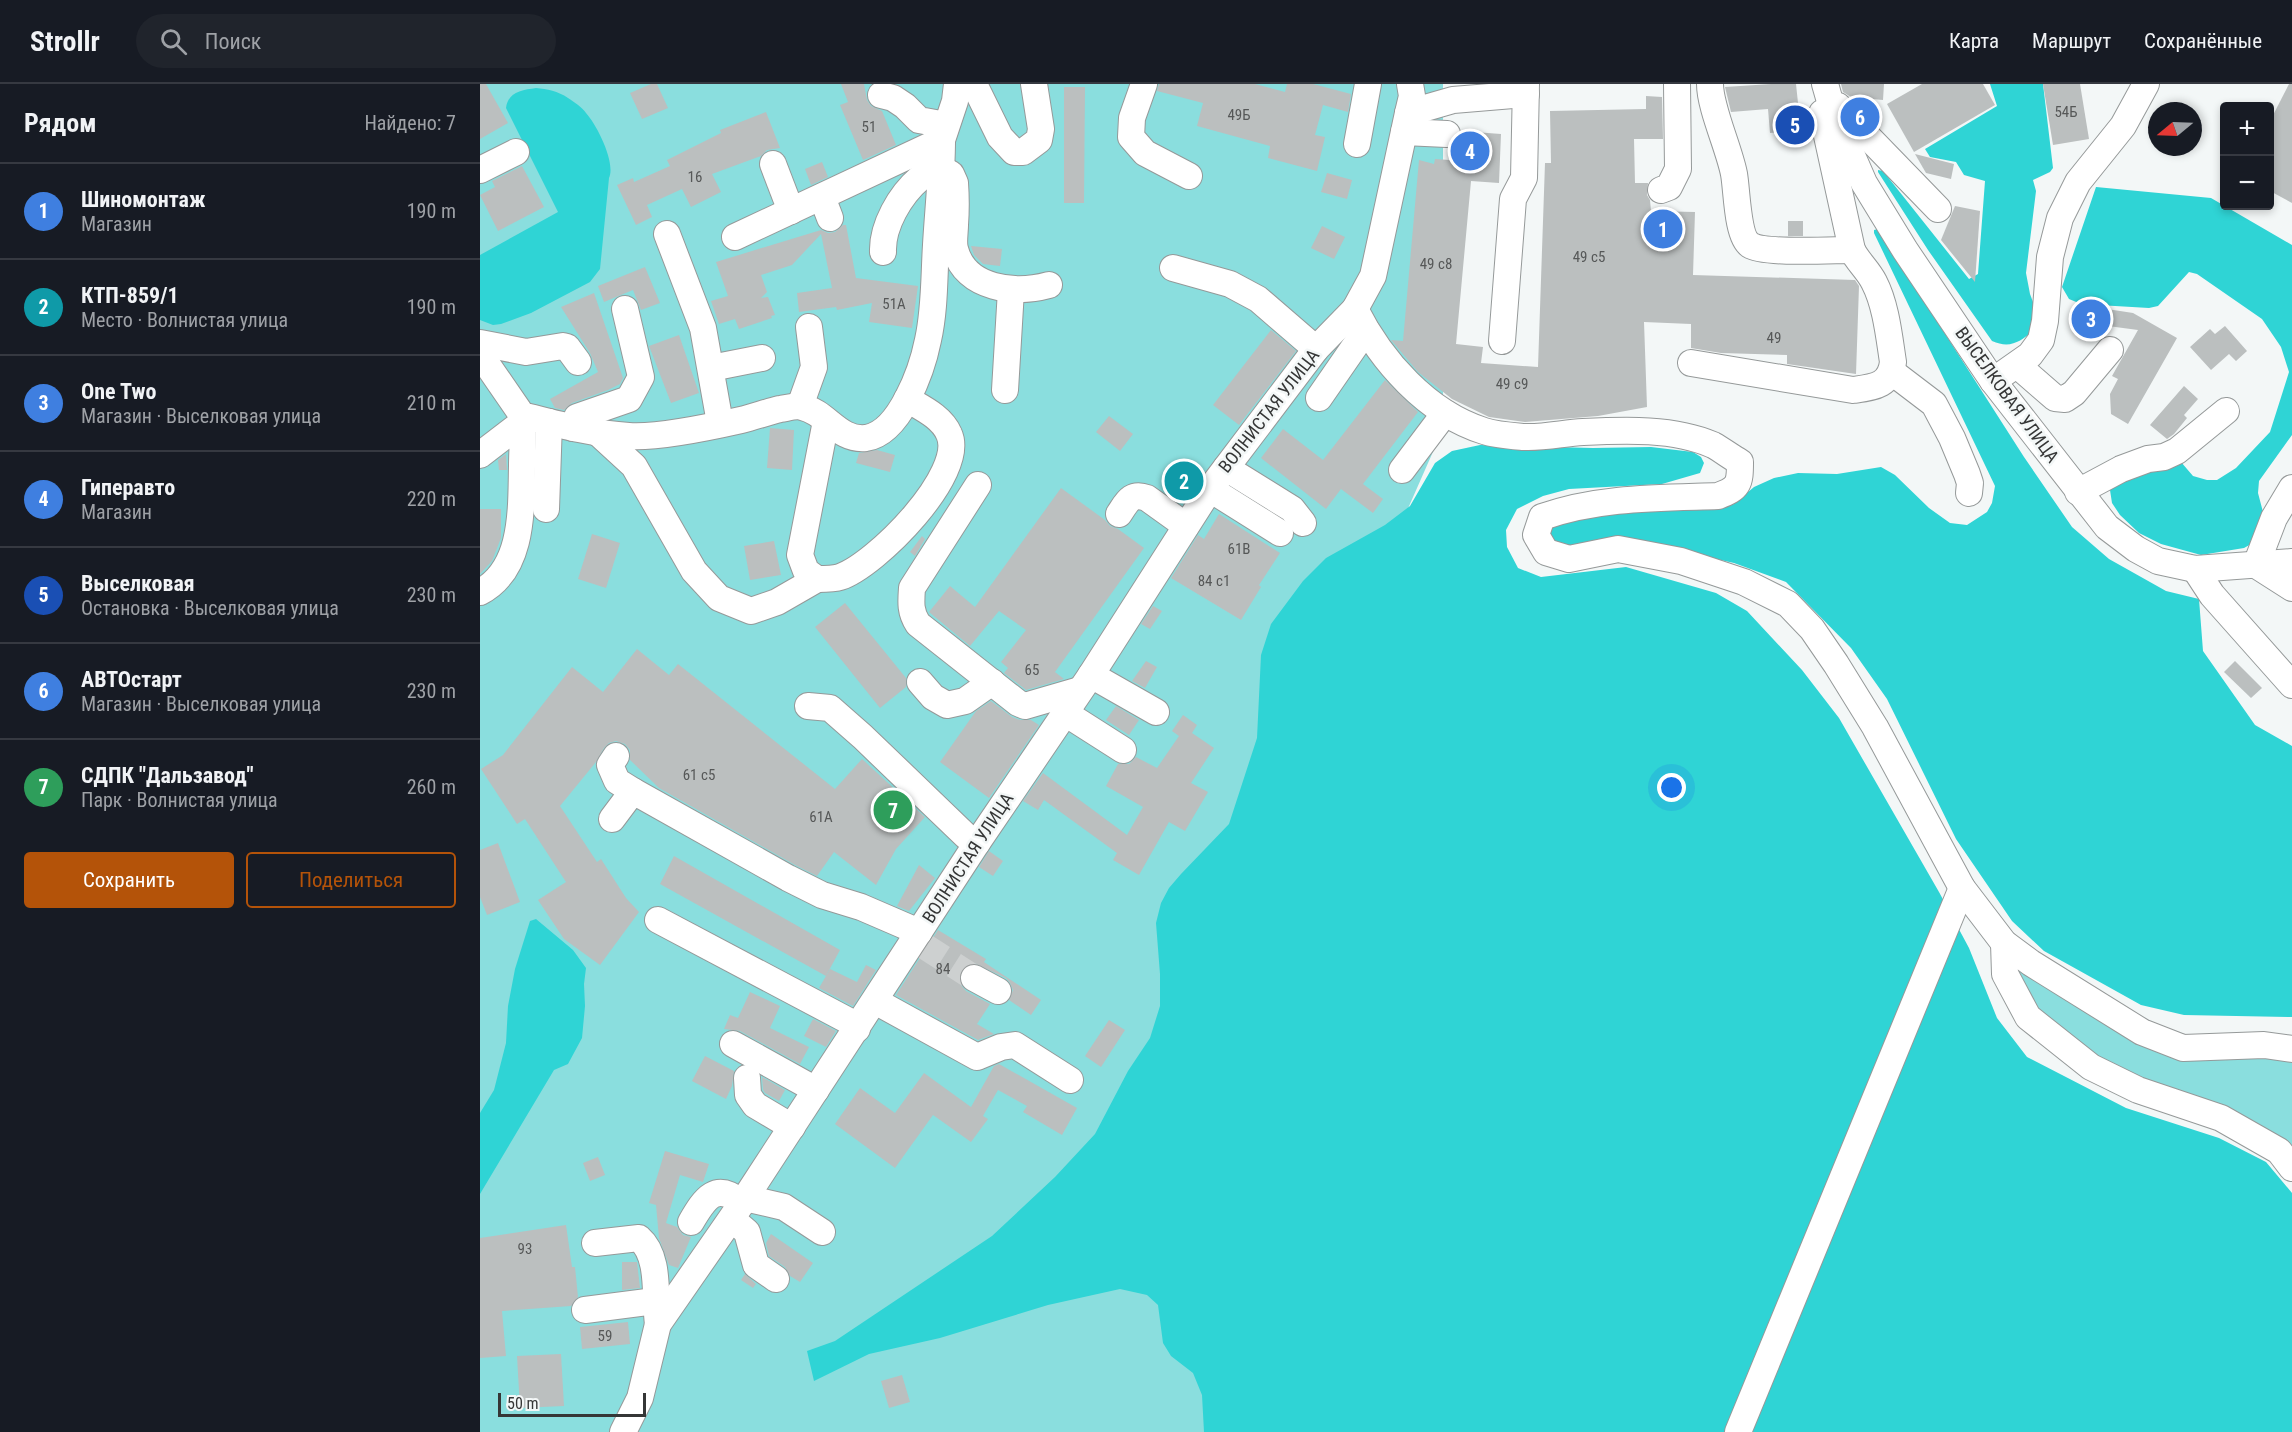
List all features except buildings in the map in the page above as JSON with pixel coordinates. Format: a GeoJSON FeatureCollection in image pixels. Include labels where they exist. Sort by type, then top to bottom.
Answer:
{"type":"FeatureCollection","features":[{"type":"Feature","properties":{"kind":"street"},"geometry":{"type":"LineString","coordinates":[[480,455],[522,419],[630,436],[660,434],[800,406],[810,409],[839,432],[852,438],[867,438],[880,434],[891,425],[907,399],[930,331],[944,133],[955,101],[957,84]]}},
{"type":"Feature","properties":{"kind":"street"},"geometry":{"type":"LineString","coordinates":[[974,84],[1000,136],[1014,152],[1023,152],[1039,140],[1041,129],[1034,84]]}},
{"type":"Feature","properties":{"kind":"street"},"geometry":{"type":"LineString","coordinates":[[1144,84],[1132,118],[1131,137],[1145,153],[1189,176]]}},
{"type":"Feature","properties":{"kind":"street"},"geometry":{"type":"LineString","coordinates":[[1357,144],[1368,84]]}},
{"type":"Feature","properties":{"kind":"street"},"geometry":{"type":"LineString","coordinates":[[1319,398],[1360,320],[1373,276],[1412,96],[1410,84]]}},
{"type":"Feature","properties":{"kind":"street"},"geometry":{"type":"LineString","coordinates":[[1661,190],[1670,187],[1678,169],[1677,84]]}},
{"type":"Feature","properties":{"kind":"street"},"geometry":{"type":"LineString","coordinates":[[1710,84],[1733,172],[1741,226],[1748,243],[1754,247],[1784,250],[1852,250]]}},
{"type":"Feature","properties":{"kind":"street"},"geometry":{"type":"LineString","coordinates":[[1993,381],[2030,355],[2041,340],[2045,321],[2050,257],[2060,218],[2078,182],[2123,126],[2146,84]]}},
{"type":"Feature","properties":{"kind":"street"},"geometry":{"type":"LineString","coordinates":[[1691,363],[1853,390],[1887,381],[1892,372],[1893,362],[1879,292],[1869,272],[1857,260],[1852,250],[1823,121],[1819,95],[1826,88],[1938,209]]}},
{"type":"Feature","properties":{"kind":"street","name":"ВЫСЕЛКОВАЯ УЛИЦА"},"geometry":{"type":"LineString","coordinates":[[1826,88],[1833,112],[1864,183],[1905,250],[1993,381],[2107,527],[2136,549],[2158,561],[2195,569],[2292,562]]}},
{"type":"Feature","properties":{"kind":"street"},"geometry":{"type":"LineString","coordinates":[[1406,122],[1453,100],[1526,89],[1524,178],[1513,199],[1502,341]]}},
{"type":"Feature","properties":{"kind":"street"},"geometry":{"type":"LineString","coordinates":[[881,95],[905,106],[919,120],[944,133]]}},
{"type":"Feature","properties":{"kind":"street"},"geometry":{"type":"LineString","coordinates":[[1406,122],[1447,134]]}},
{"type":"Feature","properties":{"kind":"street"},"geometry":{"type":"LineString","coordinates":[[735,237],[790,211],[826,208],[944,133]]}},
{"type":"Feature","properties":{"kind":"street"},"geometry":{"type":"LineString","coordinates":[[480,170],[516,152]]}},
{"type":"Feature","properties":{"kind":"street"},"geometry":{"type":"LineString","coordinates":[[773,164],[790,211]]}},
{"type":"Feature","properties":{"kind":"street"},"geometry":{"type":"LineString","coordinates":[[883,252],[883,239],[900,202],[921,176],[942,169],[951,174],[955,183],[955,249],[967,272],[976,279],[1011,290],[1035,289],[1049,285]]}},
{"type":"Feature","properties":{"kind":"street"},"geometry":{"type":"LineString","coordinates":[[667,234],[703,328],[720,423]]}},
{"type":"Feature","properties":{"kind":"street"},"geometry":{"type":"LineString","coordinates":[[1173,268],[1230,284],[1258,299],[1316,349]]}},
{"type":"Feature","properties":{"kind":"street"},"geometry":{"type":"LineString","coordinates":[[1005,390],[1011,290]]}},
{"type":"Feature","properties":{"kind":"street"},"geometry":{"type":"LineString","coordinates":[[625,309],[641,377],[629,399],[577,417],[585,430],[634,466],[694,571],[718,598],[751,610],[777,602],[817,579],[840,577],[875,556],[918,513],[944,472],[953,445],[949,432],[936,416],[907,399]]}},
{"type":"Feature","properties":{"kind":"street"},"geometry":{"type":"LineString","coordinates":[[1360,320],[1406,381],[1445,413],[1485,432],[1526,437],[1593,432],[1685,435],[1714,446],[1740,462],[1740,481],[1732,490],[1718,496],[1611,501],[1574,508],[1542,518],[1536,535],[1546,552],[1569,559],[1618,549],[1681,561],[1744,582],[1788,604],[1812,629],[1875,727],[1962,888],[2004,943],[2031,963],[2142,1032],[2183,1048],[2264,1045],[2292,1049]]}},
{"type":"Feature","properties":{"kind":"street","name":"ВОЛНИСТАЯ УЛИЦА"},"geometry":{"type":"LineString","coordinates":[[623,1432],[640,1398],[656,1313],[740,1207],[918,939],[976,843],[1065,713],[1210,489],[1316,349],[1360,320]]}},
{"type":"Feature","properties":{"kind":"street"},"geometry":{"type":"LineString","coordinates":[[800,406],[814,367],[809,327]]}},
{"type":"Feature","properties":{"kind":"street"},"geometry":{"type":"LineString","coordinates":[[480,343],[526,352],[562,346],[567,347],[578,362]]}},
{"type":"Feature","properties":{"kind":"street"},"geometry":{"type":"LineString","coordinates":[[2017,365],[2055,398],[2065,399],[2074,393],[2110,350]]}},
{"type":"Feature","properties":{"kind":"street"},"geometry":{"type":"LineString","coordinates":[[480,354],[522,419],[520,519],[514,548],[501,574],[480,592]]}},
{"type":"Feature","properties":{"kind":"street"},"geometry":{"type":"LineString","coordinates":[[711,368],[762,358]]}},
{"type":"Feature","properties":{"kind":"street"},"geometry":{"type":"LineString","coordinates":[[1892,372],[1934,404],[1967,474],[1970,483],[1969,493]]}},
{"type":"Feature","properties":{"kind":"street"},"geometry":{"type":"LineString","coordinates":[[2078,492],[2121,469],[2177,451],[2226,411]]}},
{"type":"Feature","properties":{"kind":"street"},"geometry":{"type":"LineString","coordinates":[[1402,470],[1445,413]]}},
{"type":"Feature","properties":{"kind":"street"},"geometry":{"type":"LineString","coordinates":[[817,579],[806,571],[800,555],[826,421]]}},
{"type":"Feature","properties":{"kind":"street"},"geometry":{"type":"LineString","coordinates":[[546,509],[549,422]]}},
{"type":"Feature","properties":{"kind":"street"},"geometry":{"type":"LineString","coordinates":[[1226,468],[1292,509],[1303,523]]}},
{"type":"Feature","properties":{"kind":"street"},"geometry":{"type":"LineString","coordinates":[[978,485],[912,588],[911,605],[913,616],[918,624],[1018,703],[1025,706],[1085,682],[1156,712]]}},
{"type":"Feature","properties":{"kind":"street"},"geometry":{"type":"LineString","coordinates":[[2292,488],[2274,518],[2256,566],[2292,588]]}},
{"type":"Feature","properties":{"kind":"street"},"geometry":{"type":"LineString","coordinates":[[1210,489],[1280,533]]}},
{"type":"Feature","properties":{"kind":"street"},"geometry":{"type":"LineString","coordinates":[[1119,514],[1128,500],[1140,495],[1185,526]]}},
{"type":"Feature","properties":{"kind":"street"},"geometry":{"type":"LineString","coordinates":[[2195,569],[2212,595],[2292,685]]}},
{"type":"Feature","properties":{"kind":"street"},"geometry":{"type":"LineString","coordinates":[[920,682],[933,697],[947,705],[965,701],[992,682]]}},
{"type":"Feature","properties":{"kind":"street"},"geometry":{"type":"LineString","coordinates":[[808,706],[830,708],[976,843]]}},
{"type":"Feature","properties":{"kind":"street"},"geometry":{"type":"LineString","coordinates":[[1065,713],[1123,750]]}},
{"type":"Feature","properties":{"kind":"street"},"geometry":{"type":"LineString","coordinates":[[616,756],[610,765],[617,781],[633,791],[788,879],[822,895],[861,907],[918,939]]}},
{"type":"Feature","properties":{"kind":"street"},"geometry":{"type":"LineString","coordinates":[[612,819],[633,791]]}},
{"type":"Feature","properties":{"kind":"street"},"geometry":{"type":"LineString","coordinates":[[1738,1432],[1962,888]]}},
{"type":"Feature","properties":{"kind":"street"},"geometry":{"type":"LineString","coordinates":[[658,920],[847,1020],[857,1029]]}},
{"type":"Feature","properties":{"kind":"street"},"geometry":{"type":"LineString","coordinates":[[2004,943],[2005,974],[2028,1017],[2091,1068],[2138,1090],[2222,1118],[2279,1151],[2292,1168]]}},
{"type":"Feature","properties":{"kind":"street"},"geometry":{"type":"LineString","coordinates":[[974,978],[998,991]]}},
{"type":"Feature","properties":{"kind":"street"},"geometry":{"type":"LineString","coordinates":[[875,1001],[977,1057],[1000,1047],[1016,1045],[1070,1080]]}},
{"type":"Feature","properties":{"kind":"street"},"geometry":{"type":"LineString","coordinates":[[734,1044],[816,1090]]}},
{"type":"Feature","properties":{"kind":"street"},"geometry":{"type":"LineString","coordinates":[[747,1078],[748,1095],[755,1105],[792,1127]]}},
{"type":"Feature","properties":{"kind":"street"},"geometry":{"type":"LineString","coordinates":[[691,1222],[703,1202],[712,1195],[725,1192],[732,1195],[740,1207],[756,1265],[777,1279]]}},
{"type":"Feature","properties":{"kind":"street"},"geometry":{"type":"LineString","coordinates":[[740,1207],[784,1207],[822,1232]]}},
{"type":"Feature","properties":{"kind":"street"},"geometry":{"type":"LineString","coordinates":[[585,1310],[656,1313],[654,1272],[648,1246],[639,1238],[595,1243]]}},
{"type":"Feature","properties":{"kind":"shaded area"},"geometry":{"type":"Polygon","coordinates":[[[480,84],[1443,84],[1443,429],[1384,563],[1248,1432],[480,1432],[480,84]]]}},
{"type":"Feature","properties":{"kind":"shaded area"},"geometry":{"type":"Polygon","coordinates":[[[1990,84],[2043,84],[2053,168],[2050,172],[2033,180],[2036,191],[2026,273],[2036,310],[2034,330],[2019,341],[2010,344],[1992,341],[1928,250],[1878,172],[1878,170],[1883,171],[1969,279],[1978,274],[1985,181],[1964,175],[1956,162],[1930,157],[1925,149],[1997,106],[1990,84]]]}},
{"type":"Feature","properties":{"kind":"shaded area"},"geometry":{"type":"Polygon","coordinates":[[[536,88],[560,94],[582,109],[595,126],[608,154],[610,171],[600,269],[590,282],[531,313],[493,325],[480,320],[480,255],[558,212],[506,108],[513,95],[536,88]]]}},
{"type":"Feature","properties":{"kind":"shaded area"},"geometry":{"type":"Polygon","coordinates":[[[2096,187],[2211,198],[2220,203],[2220,210],[2232,210],[2292,245],[2292,435],[2259,481],[2258,493],[2263,512],[2261,526],[2253,543],[2244,548],[2201,555],[2161,544],[2139,533],[2120,515],[2112,503],[2110,490],[2112,484],[2118,479],[2181,462],[2193,476],[2217,480],[2236,468],[2270,432],[2289,372],[2281,347],[2262,319],[2197,274],[2189,272],[2158,306],[2149,308],[2081,304],[2069,299],[2062,287],[2096,187]]]}},
{"type":"Feature","properties":{"kind":"shaded area"},"geometry":{"type":"Polygon","coordinates":[[[1878,229],[2024,457],[2072,527],[2109,559],[2166,591],[2199,599],[2203,651],[2255,725],[2292,746],[2292,1017],[2184,1015],[2141,1005],[2044,951],[2012,921],[1956,839],[1887,699],[1851,648],[1786,582],[1734,563],[1623,538],[1558,548],[1550,540],[1548,526],[1624,510],[1717,507],[1734,504],[1754,487],[1774,478],[1798,473],[1837,474],[1881,467],[1895,475],[1929,508],[1950,523],[1967,525],[1987,512],[1992,503],[1995,486],[1874,233],[1874,230],[1878,229]]]}},
{"type":"Feature","properties":{"kind":"shaded area"},"geometry":{"type":"Polygon","coordinates":[[[1480,445],[1651,447],[1693,452],[1701,457],[1704,463],[1700,473],[1662,484],[1569,489],[1543,496],[1517,509],[1506,530],[1507,547],[1518,568],[1541,577],[1626,567],[1716,593],[1747,611],[1802,670],[1839,718],[1969,948],[1997,1018],[2027,1057],[2126,1108],[2219,1138],[2266,1162],[2292,1193],[2292,1432],[1204,1432],[1202,1395],[1193,1373],[1171,1356],[1163,1343],[1158,1305],[1147,1295],[1120,1289],[1048,1305],[940,1338],[869,1354],[814,1381],[807,1351],[835,1341],[992,1236],[1055,1177],[1095,1134],[1128,1071],[1150,1038],[1160,1006],[1156,923],[1161,903],[1169,888],[1181,874],[1229,824],[1257,738],[1261,655],[1271,624],[1303,581],[1326,558],[1385,525],[1410,506],[1435,463],[1452,451],[1480,445]]]}},
{"type":"Feature","properties":{"kind":"shaded area"},"geometry":{"type":"Polygon","coordinates":[[[536,919],[573,950],[586,968],[582,1038],[568,1064],[554,1070],[480,1194],[480,1113],[494,1090],[506,1043],[508,1006],[515,969],[530,921],[536,919]]]}},
{"type":"Feature","properties":{"kind":"shaded area"},"geometry":{"type":"Polygon","coordinates":[[[2019,968],[2136,1039],[2272,1057],[2292,1062],[2292,1155],[2095,1059],[2033,1012],[2016,971],[2019,968]]]}},
{"type":"Feature","properties":{"kind":"tunnel"},"geometry":{"type":"LineString","coordinates":[[921,944],[974,978]]}},
{"type":"Feature","properties":{"kind":"place","name":"АВТОстарт"},"geometry":{"type":"Point","coordinates":[1860,117]}},
{"type":"Feature","properties":{"kind":"place","name":"Выселковая"},"geometry":{"type":"Point","coordinates":[1795,125]}},
{"type":"Feature","properties":{"kind":"place","name":"Гиперавто"},"geometry":{"type":"Point","coordinates":[1470,151]}},
{"type":"Feature","properties":{"kind":"place","name":"Шиномонтаж"},"geometry":{"type":"Point","coordinates":[1663,229]}},
{"type":"Feature","properties":{"kind":"place","name":"One Two"},"geometry":{"type":"Point","coordinates":[2091,319]}},
{"type":"Feature","properties":{"kind":"place","name":"КТП-859/1"},"geometry":{"type":"Point","coordinates":[1184,481]}},
{"type":"Feature","properties":{"kind":"place","name":"СДПК \"Дальзавод\""},"geometry":{"type":"Point","coordinates":[893,810]}}]}
